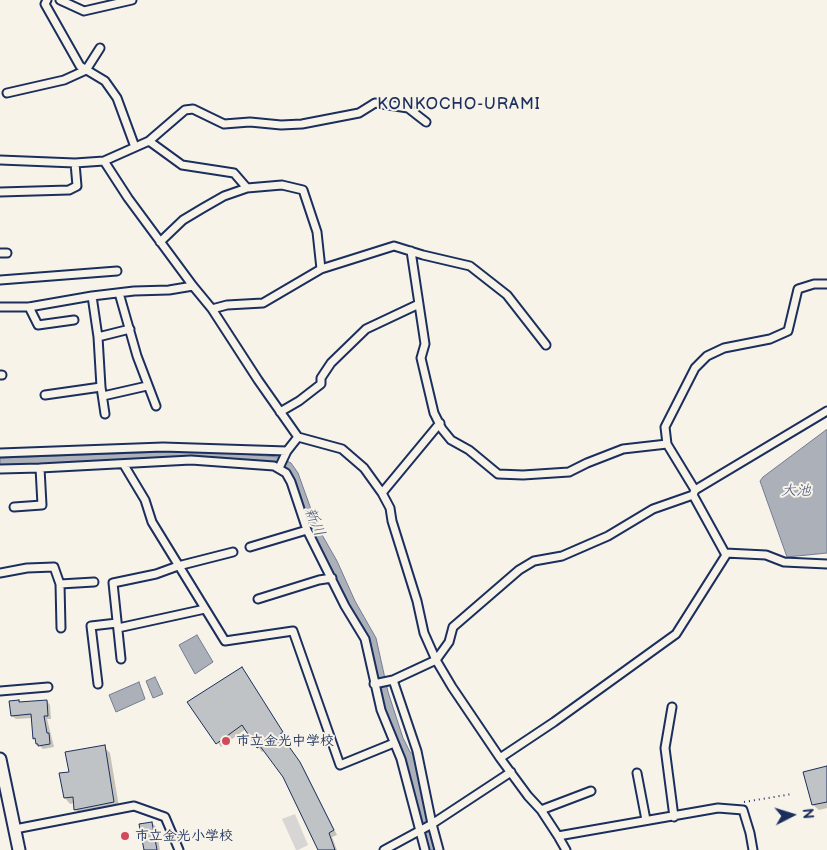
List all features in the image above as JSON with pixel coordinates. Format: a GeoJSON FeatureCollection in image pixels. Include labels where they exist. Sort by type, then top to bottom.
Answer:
{"type":"FeatureCollection","features":[{"type":"Feature","properties":{"kind":"main road"},"geometry":{"type":"LineString","coordinates":[[0,759],[19,850]]}},
{"type":"Feature","properties":{"kind":"street"},"geometry":{"type":"LineString","coordinates":[[47,0],[45,4],[80,66],[105,81],[117,98],[136,148]]}},
{"type":"Feature","properties":{"kind":"street"},"geometry":{"type":"LineString","coordinates":[[60,0],[84,11],[132,0]]}},
{"type":"Feature","properties":{"kind":"street"},"geometry":{"type":"LineString","coordinates":[[7,93],[64,80],[86,70],[100,48]]}},
{"type":"Feature","properties":{"kind":"street"},"geometry":{"type":"LineString","coordinates":[[0,160],[75,163],[104,161],[148,141],[185,110],[193,109],[224,124],[250,122],[281,125],[302,124],[359,113],[375,103],[408,108],[426,122]]}},
{"type":"Feature","properties":{"kind":"street"},"geometry":{"type":"LineString","coordinates":[[148,141],[182,165],[234,173],[247,188]]}},
{"type":"Feature","properties":{"kind":"street"},"geometry":{"type":"LineString","coordinates":[[104,161],[160,242],[212,309],[298,437],[342,449],[364,468],[382,493],[390,508],[392,521],[417,601],[424,634],[436,660],[500,758],[528,796],[541,810],[566,850]]}},
{"type":"Feature","properties":{"kind":"street"},"geometry":{"type":"LineString","coordinates":[[0,192],[69,190],[77,186],[75,163]]}},
{"type":"Feature","properties":{"kind":"street"},"geometry":{"type":"LineString","coordinates":[[160,242],[183,220],[224,196],[247,188],[282,185],[303,190],[317,232],[322,269]]}},
{"type":"Feature","properties":{"kind":"street"},"geometry":{"type":"LineString","coordinates":[[212,309],[226,305],[263,303],[322,269],[394,246],[470,266],[507,296],[546,345]]}},
{"type":"Feature","properties":{"kind":"street"},"geometry":{"type":"LineString","coordinates":[[411,252],[425,344],[420,358],[434,413],[442,429],[451,440],[469,450],[498,474],[522,475],[569,472],[623,449],[668,444]]}},
{"type":"Feature","properties":{"kind":"street"},"geometry":{"type":"LineString","coordinates":[[0,280],[117,271]]}},
{"type":"Feature","properties":{"kind":"street"},"geometry":{"type":"LineString","coordinates":[[500,758],[676,634],[726,555],[668,444],[665,427],[695,368],[707,356],[724,348],[770,339],[788,331],[798,289],[814,284],[827,284]]}},
{"type":"Feature","properties":{"kind":"street"},"geometry":{"type":"LineString","coordinates":[[0,307],[29,307],[119,292],[169,290],[193,286]]}},
{"type":"Feature","properties":{"kind":"street"},"geometry":{"type":"LineString","coordinates":[[119,292],[147,386],[156,406]]}},
{"type":"Feature","properties":{"kind":"street"},"geometry":{"type":"LineString","coordinates":[[92,296],[105,414]]}},
{"type":"Feature","properties":{"kind":"street"},"geometry":{"type":"LineString","coordinates":[[280,412],[299,401],[321,384],[321,378],[331,363],[366,329],[419,304]]}},
{"type":"Feature","properties":{"kind":"street"},"geometry":{"type":"LineString","coordinates":[[29,307],[38,325],[74,320]]}},
{"type":"Feature","properties":{"kind":"street"},"geometry":{"type":"LineString","coordinates":[[98,337],[130,330]]}},
{"type":"Feature","properties":{"kind":"street"},"geometry":{"type":"LineString","coordinates":[[103,396],[147,386]]}},
{"type":"Feature","properties":{"kind":"street"},"geometry":{"type":"LineString","coordinates":[[45,395],[101,388]]}},
{"type":"Feature","properties":{"kind":"street"},"geometry":{"type":"LineString","coordinates":[[374,684],[393,680],[436,660],[449,642],[453,627],[519,570],[534,562],[562,556],[608,536],[653,508],[694,493],[827,411]]}},
{"type":"Feature","properties":{"kind":"street"},"geometry":{"type":"LineString","coordinates":[[382,493],[440,423]]}},
{"type":"Feature","properties":{"kind":"street"},"geometry":{"type":"LineString","coordinates":[[279,468],[298,437]]}},
{"type":"Feature","properties":{"kind":"street"},"geometry":{"type":"LineString","coordinates":[[0,453],[163,447],[288,451]]}},
{"type":"Feature","properties":{"kind":"street"},"geometry":{"type":"LineString","coordinates":[[0,469],[191,460],[279,468],[286,473],[308,530],[345,606],[364,639],[381,710],[401,759],[425,850]]}},
{"type":"Feature","properties":{"kind":"street"},"geometry":{"type":"LineString","coordinates":[[124,464],[145,500],[152,522],[225,641],[293,631],[340,765],[394,743]]}},
{"type":"Feature","properties":{"kind":"street"},"geometry":{"type":"LineString","coordinates":[[14,507],[42,505],[40,468]]}},
{"type":"Feature","properties":{"kind":"street"},"geometry":{"type":"LineString","coordinates":[[250,547],[308,530]]}},
{"type":"Feature","properties":{"kind":"street"},"geometry":{"type":"LineString","coordinates":[[121,659],[113,583],[156,574],[178,566],[233,552]]}},
{"type":"Feature","properties":{"kind":"street"},"geometry":{"type":"LineString","coordinates":[[725,553],[766,555],[784,562],[827,564]]}},
{"type":"Feature","properties":{"kind":"street"},"geometry":{"type":"LineString","coordinates":[[0,573],[27,568],[54,567],[60,584],[61,628]]}},
{"type":"Feature","properties":{"kind":"street"},"geometry":{"type":"LineString","coordinates":[[258,599],[319,580],[332,578]]}},
{"type":"Feature","properties":{"kind":"street"},"geometry":{"type":"LineString","coordinates":[[60,584],[94,582]]}},
{"type":"Feature","properties":{"kind":"street"},"geometry":{"type":"LineString","coordinates":[[98,684],[91,626],[117,626],[205,609]]}},
{"type":"Feature","properties":{"kind":"street"},"geometry":{"type":"LineString","coordinates":[[393,680],[417,751],[439,850]]}},
{"type":"Feature","properties":{"kind":"street"},"geometry":{"type":"LineString","coordinates":[[0,691],[48,686]]}},
{"type":"Feature","properties":{"kind":"street"},"geometry":{"type":"LineString","coordinates":[[672,707],[664,748],[674,817]]}},
{"type":"Feature","properties":{"kind":"street"},"geometry":{"type":"LineString","coordinates":[[384,850],[419,829],[432,824],[511,772]]}},
{"type":"Feature","properties":{"kind":"street"},"geometry":{"type":"LineString","coordinates":[[637,773],[646,820]]}},
{"type":"Feature","properties":{"kind":"street"},"geometry":{"type":"LineString","coordinates":[[541,810],[591,791]]}},
{"type":"Feature","properties":{"kind":"street"},"geometry":{"type":"LineString","coordinates":[[15,829],[134,806],[165,817],[179,850]]}},
{"type":"Feature","properties":{"kind":"street"},"geometry":{"type":"LineString","coordinates":[[558,836],[718,808],[742,810],[754,850]]}},
{"type":"Feature","properties":{"kind":"path"},"geometry":{"type":"LineString","coordinates":[[741,802],[792,794]]}},
{"type":"Feature","properties":{"kind":"shaded area"},"geometry":{"type":"Polygon","coordinates":[[[295,814],[308,845],[298,850],[296,850],[282,819],[295,814]]]}},
{"type":"Feature","properties":{"kind":"water","name":"大池"},"geometry":{"type":"Polygon","coordinates":[[[826,430],[827,553],[787,557],[760,481],[826,430]]]}},
{"type":"Feature","properties":{"kind":"water","name":"新川"},"geometry":{"type":"Polygon","coordinates":[[[169,452],[230,453],[279,457],[291,463],[298,473],[317,526],[376,638],[388,692],[403,738],[413,754],[436,850],[428,850],[410,777],[384,708],[368,643],[345,602],[313,532],[293,479],[276,464],[123,461],[0,466],[0,458],[169,452]]]}},
{"type":"Feature","properties":{"kind":"water"},"geometry":{"type":"Polygon","coordinates":[[[197,635],[213,662],[195,674],[179,645],[197,635]]]}},
{"type":"Feature","properties":{"kind":"water"},"geometry":{"type":"Polygon","coordinates":[[[155,677],[163,694],[153,698],[146,681],[155,677]]]}},
{"type":"Feature","properties":{"kind":"water"},"geometry":{"type":"Polygon","coordinates":[[[139,682],[145,699],[116,712],[109,695],[139,682]]]}},
{"type":"Feature","properties":{"kind":"building"},"geometry":{"type":"Polygon","coordinates":[[[242,667],[283,732],[280,734],[300,762],[334,830],[329,833],[335,850],[318,850],[283,777],[260,746],[257,748],[242,725],[216,744],[187,702],[242,667]]]}},
{"type":"Feature","properties":{"kind":"building"},"geometry":{"type":"Polygon","coordinates":[[[19,700],[19,702],[47,700],[48,716],[44,716],[50,744],[38,746],[36,744],[35,738],[33,739],[31,714],[11,716],[9,701],[19,700]]]}},
{"type":"Feature","properties":{"kind":"building"},"geometry":{"type":"Polygon","coordinates":[[[105,745],[114,802],[74,810],[73,797],[64,798],[59,773],[69,772],[65,752],[105,745]]]}},
{"type":"Feature","properties":{"kind":"building"},"geometry":{"type":"Polygon","coordinates":[[[827,766],[827,802],[812,805],[803,772],[827,766]]]}},
{"type":"Feature","properties":{"kind":"building"},"geometry":{"type":"Polygon","coordinates":[[[152,822],[157,850],[144,850],[139,824],[152,822]]]}},
{"type":"Feature","properties":{"kind":"place","name":"市立金光中学校"},"geometry":{"type":"Point","coordinates":[226,741]}},
{"type":"Feature","properties":{"kind":"place","name":"市立金光小学校"},"geometry":{"type":"Point","coordinates":[125,836]}},
{"type":"Feature","properties":{"kind":"district","name":"KONKOCHO-URAMI"},"geometry":{"type":"Point","coordinates":[459,105]}}]}
